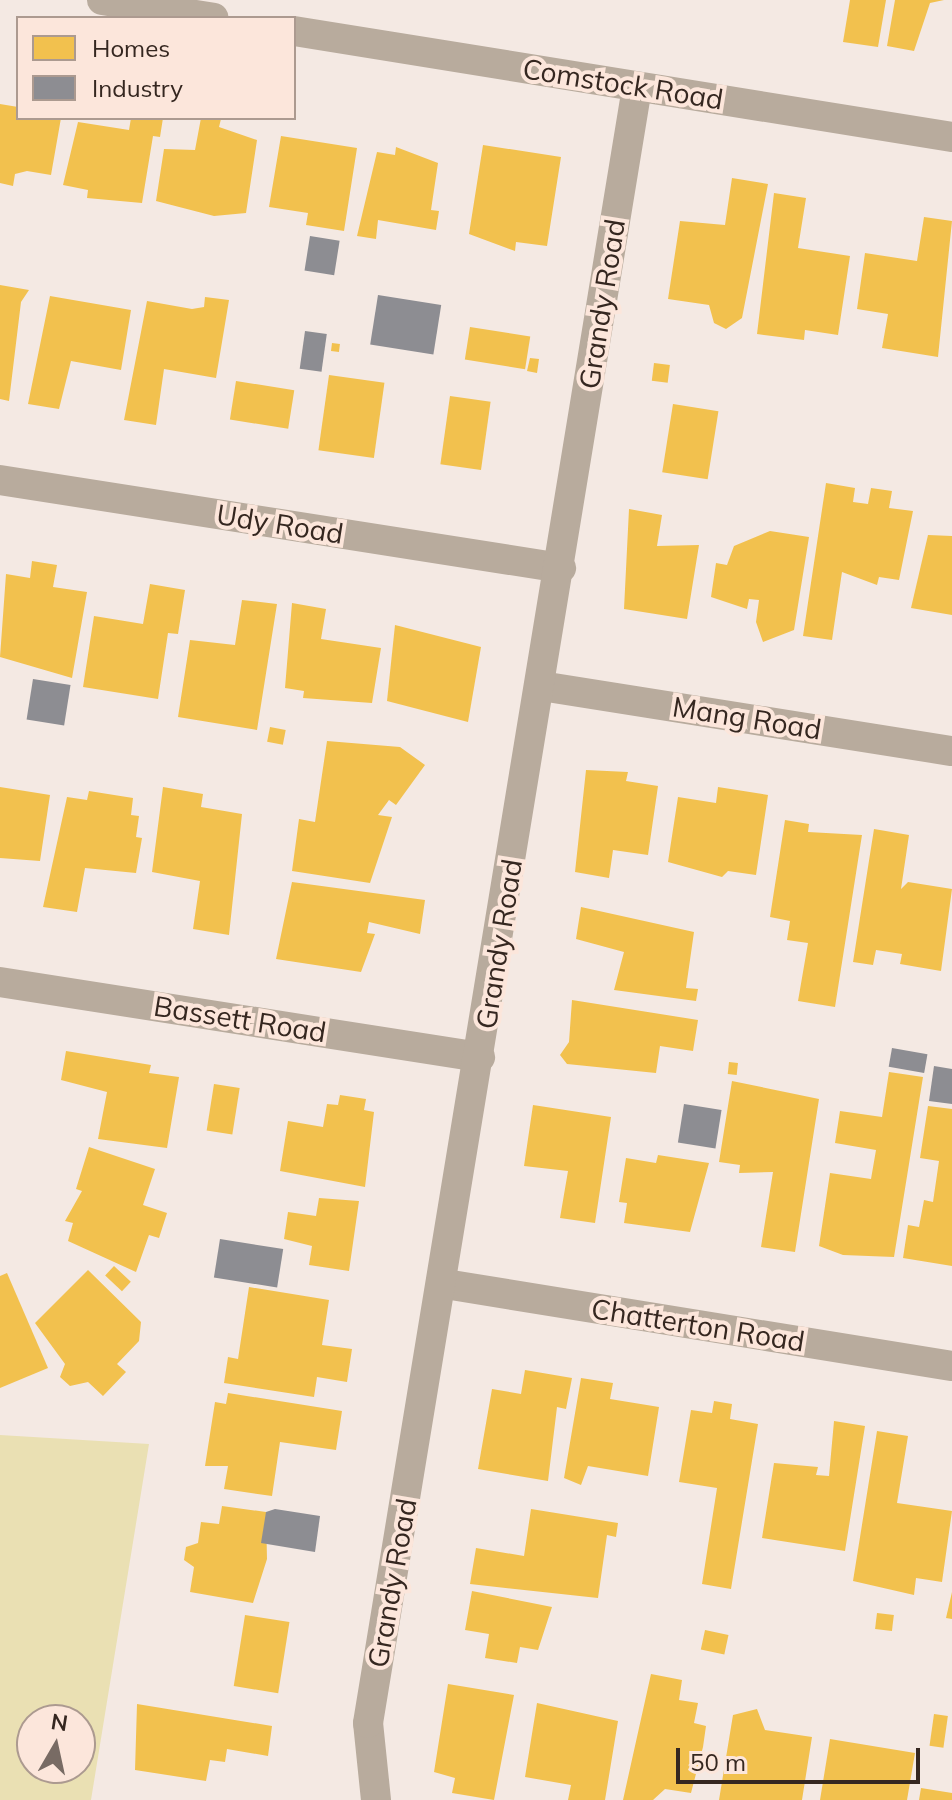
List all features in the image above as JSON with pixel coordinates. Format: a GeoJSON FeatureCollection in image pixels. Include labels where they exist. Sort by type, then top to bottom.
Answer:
{"type":"FeatureCollection","features":[{"type":"Feature","properties":{"kind":"street"},"geometry":{"type":"LineString","coordinates":[[102,0],[202,16]]}},
{"type":"Feature","properties":{"kind":"street","name":"Comstock Road"},"geometry":{"type":"LineString","coordinates":[[296,31],[952,137]]}},
{"type":"Feature","properties":{"kind":"street","name":"Grandy Road"},"geometry":{"type":"LineString","coordinates":[[376,1800],[368,1723],[445,1284],[637,87]]}},
{"type":"Feature","properties":{"kind":"street","name":"Udy Road"},"geometry":{"type":"LineString","coordinates":[[0,480],[561,568]]}},
{"type":"Feature","properties":{"kind":"street","name":"Mang Road"},"geometry":{"type":"LineString","coordinates":[[541,686],[952,751]]}},
{"type":"Feature","properties":{"kind":"street","name":"Bassett Road"},"geometry":{"type":"LineString","coordinates":[[1,990],[480,1057]]}},
{"type":"Feature","properties":{"kind":"street","name":"Chatterton Road"},"geometry":{"type":"LineString","coordinates":[[445,1284],[952,1366]]}},
{"type":"Feature","properties":{"kind":"shaded area"},"geometry":{"type":"Polygon","coordinates":[[[0,1435],[149,1444],[96,1769],[96,1704],[16,1704],[16,1784],[94,1784],[91,1800],[0,1800],[0,1435]]]}},
{"type":"Feature","properties":{"kind":"building: Homes"},"geometry":{"type":"Polygon","coordinates":[[[850,0],[886,0],[878,47],[843,42],[850,0]]]}},
{"type":"Feature","properties":{"kind":"building: Homes"},"geometry":{"type":"Polygon","coordinates":[[[895,0],[944,0],[930,3],[914,51],[887,46],[895,0]]]}},
{"type":"Feature","properties":{"kind":"building: Homes"},"geometry":{"type":"Polygon","coordinates":[[[0,104],[16,107],[16,120],[61,120],[51,175],[27,171],[15,174],[13,186],[0,183],[0,104]]]}},
{"type":"Feature","properties":{"kind":"building: Homes"},"geometry":{"type":"Polygon","coordinates":[[[131,120],[163,120],[160,137],[153,136],[142,203],[87,198],[88,190],[63,185],[78,122],[129,130],[131,120]]]}},
{"type":"Feature","properties":{"kind":"building: Homes"},"geometry":{"type":"Polygon","coordinates":[[[201,120],[221,120],[219,127],[257,140],[246,213],[214,216],[156,201],[164,149],[195,150],[201,120]]]}},
{"type":"Feature","properties":{"kind":"building: Homes"},"geometry":{"type":"Polygon","coordinates":[[[281,136],[357,148],[344,231],[306,225],[308,213],[269,207],[281,136]]]}},
{"type":"Feature","properties":{"kind":"building: Homes"},"geometry":{"type":"Polygon","coordinates":[[[483,145],[561,157],[547,246],[516,242],[515,251],[469,234],[483,145]]]}},
{"type":"Feature","properties":{"kind":"building: Homes"},"geometry":{"type":"Polygon","coordinates":[[[396,147],[438,163],[431,210],[439,211],[436,230],[378,220],[376,239],[357,236],[377,152],[395,155],[396,147]]]}},
{"type":"Feature","properties":{"kind":"building: Homes"},"geometry":{"type":"Polygon","coordinates":[[[732,178],[768,184],[742,318],[726,329],[714,323],[709,305],[668,299],[680,221],[725,225],[732,178]]]}},
{"type":"Feature","properties":{"kind":"building: Homes"},"geometry":{"type":"Polygon","coordinates":[[[774,193],[806,198],[798,248],[850,256],[838,335],[805,330],[804,340],[757,334],[774,193]]]}},
{"type":"Feature","properties":{"kind":"building: Homes"},"geometry":{"type":"Polygon","coordinates":[[[924,217],[952,221],[938,357],[882,348],[888,314],[857,309],[865,253],[917,261],[924,217]]]}},
{"type":"Feature","properties":{"kind":"building: Homes"},"geometry":{"type":"Polygon","coordinates":[[[0,285],[29,290],[21,302],[9,401],[0,399],[0,285]]]}},
{"type":"Feature","properties":{"kind":"building: Homes"},"geometry":{"type":"Polygon","coordinates":[[[50,296],[131,310],[121,370],[71,361],[59,409],[28,404],[50,296]]]}},
{"type":"Feature","properties":{"kind":"building: Homes"},"geometry":{"type":"Polygon","coordinates":[[[205,297],[229,300],[216,378],[164,369],[156,425],[124,420],[147,301],[192,309],[204,307],[205,297]]]}},
{"type":"Feature","properties":{"kind":"building: Homes"},"geometry":{"type":"Polygon","coordinates":[[[470,327],[530,337],[525,369],[465,360],[470,327]]]}},
{"type":"Feature","properties":{"kind":"building: Homes"},"geometry":{"type":"Polygon","coordinates":[[[332,343],[340,344],[339,352],[331,351],[332,343]]]}},
{"type":"Feature","properties":{"kind":"building: Homes"},"geometry":{"type":"Polygon","coordinates":[[[530,358],[539,359],[537,373],[527,371],[530,358]]]}},
{"type":"Feature","properties":{"kind":"building: Homes"},"geometry":{"type":"Polygon","coordinates":[[[654,363],[670,365],[668,383],[652,381],[654,363]]]}},
{"type":"Feature","properties":{"kind":"building: Homes"},"geometry":{"type":"Polygon","coordinates":[[[329,375],[384,383],[374,458],[318,450],[329,375]]]}},
{"type":"Feature","properties":{"kind":"building: Homes"},"geometry":{"type":"Polygon","coordinates":[[[236,381],[294,390],[288,429],[230,420],[236,381]]]}},
{"type":"Feature","properties":{"kind":"building: Homes"},"geometry":{"type":"Polygon","coordinates":[[[450,396],[491,402],[481,470],[440,464],[450,396]]]}},
{"type":"Feature","properties":{"kind":"building: Homes"},"geometry":{"type":"Polygon","coordinates":[[[673,404],[718,411],[708,479],[662,472],[673,404]]]}},
{"type":"Feature","properties":{"kind":"building: Homes"},"geometry":{"type":"Polygon","coordinates":[[[826,483],[855,488],[853,502],[868,504],[871,488],[892,491],[889,508],[913,511],[899,580],[879,577],[877,585],[842,572],[832,640],[803,636],[826,483]]]}},
{"type":"Feature","properties":{"kind":"building: Homes"},"geometry":{"type":"Polygon","coordinates":[[[629,509],[662,515],[657,546],[699,545],[687,619],[624,609],[629,509]]]}},
{"type":"Feature","properties":{"kind":"building: Homes"},"geometry":{"type":"Polygon","coordinates":[[[770,531],[809,537],[794,630],[763,642],[756,622],[759,600],[749,599],[747,609],[711,597],[716,563],[727,565],[734,546],[770,531]]]}},
{"type":"Feature","properties":{"kind":"building: Homes"},"geometry":{"type":"Polygon","coordinates":[[[928,535],[952,536],[952,615],[911,608],[928,535]]]}},
{"type":"Feature","properties":{"kind":"building: Homes"},"geometry":{"type":"Polygon","coordinates":[[[32,561],[57,565],[53,587],[87,592],[72,678],[0,657],[6,574],[30,578],[32,561]]]}},
{"type":"Feature","properties":{"kind":"building: Homes"},"geometry":{"type":"Polygon","coordinates":[[[150,584],[185,590],[178,634],[168,633],[158,699],[83,687],[94,616],[143,624],[150,584]]]}},
{"type":"Feature","properties":{"kind":"building: Homes"},"geometry":{"type":"Polygon","coordinates":[[[242,600],[277,604],[257,730],[178,717],[190,640],[235,645],[242,600]]]}},
{"type":"Feature","properties":{"kind":"building: Homes"},"geometry":{"type":"Polygon","coordinates":[[[292,603],[326,609],[321,639],[381,648],[372,703],[303,698],[304,691],[285,688],[292,603]]]}},
{"type":"Feature","properties":{"kind":"building: Homes"},"geometry":{"type":"Polygon","coordinates":[[[395,625],[481,647],[468,722],[387,701],[395,625]]]}},
{"type":"Feature","properties":{"kind":"building: Homes"},"geometry":{"type":"Polygon","coordinates":[[[270,727],[286,730],[283,745],[267,742],[270,727]]]}},
{"type":"Feature","properties":{"kind":"building: Homes"},"geometry":{"type":"Polygon","coordinates":[[[327,741],[400,747],[425,765],[396,805],[389,800],[378,815],[392,817],[370,883],[292,871],[299,819],[315,822],[327,741]]]}},
{"type":"Feature","properties":{"kind":"building: Homes"},"geometry":{"type":"Polygon","coordinates":[[[586,770],[628,772],[626,781],[658,786],[648,855],[613,850],[609,878],[575,872],[586,770]]]}},
{"type":"Feature","properties":{"kind":"building: Homes"},"geometry":{"type":"Polygon","coordinates":[[[0,787],[50,795],[40,861],[0,858],[0,787]]]}},
{"type":"Feature","properties":{"kind":"building: Homes"},"geometry":{"type":"Polygon","coordinates":[[[163,787],[203,794],[201,807],[242,814],[229,935],[193,929],[200,881],[152,872],[163,787]]]}},
{"type":"Feature","properties":{"kind":"building: Homes"},"geometry":{"type":"Polygon","coordinates":[[[718,787],[768,795],[756,875],[728,871],[722,877],[668,862],[678,797],[716,803],[718,787]]]}},
{"type":"Feature","properties":{"kind":"building: Homes"},"geometry":{"type":"Polygon","coordinates":[[[89,791],[133,798],[131,815],[139,816],[136,837],[142,838],[136,873],[85,868],[77,912],[43,907],[67,797],[87,800],[89,791]]]}},
{"type":"Feature","properties":{"kind":"building: Homes"},"geometry":{"type":"Polygon","coordinates":[[[785,820],[809,824],[808,832],[862,835],[835,1007],[798,1001],[808,943],[787,940],[790,921],[770,917],[785,820]]]}},
{"type":"Feature","properties":{"kind":"building: Homes"},"geometry":{"type":"Polygon","coordinates":[[[874,829],[909,835],[901,889],[908,882],[952,889],[941,971],[900,964],[902,954],[876,950],[873,965],[853,962],[874,829]]]}},
{"type":"Feature","properties":{"kind":"building: Homes"},"geometry":{"type":"Polygon","coordinates":[[[292,882],[425,900],[420,934],[369,922],[367,933],[375,934],[361,972],[276,959],[292,882]]]}},
{"type":"Feature","properties":{"kind":"building: Homes"},"geometry":{"type":"Polygon","coordinates":[[[581,907],[694,932],[686,988],[698,989],[696,1001],[614,990],[624,952],[576,939],[581,907]]]}},
{"type":"Feature","properties":{"kind":"building: Homes"},"geometry":{"type":"Polygon","coordinates":[[[572,1000],[698,1020],[693,1051],[660,1046],[656,1073],[567,1064],[560,1055],[569,1042],[572,1000]]]}},
{"type":"Feature","properties":{"kind":"building: Homes"},"geometry":{"type":"Polygon","coordinates":[[[66,1051],[151,1065],[149,1073],[179,1077],[167,1148],[98,1139],[107,1092],[61,1080],[66,1051]]]}},
{"type":"Feature","properties":{"kind":"building: Homes"},"geometry":{"type":"Polygon","coordinates":[[[729,1062],[738,1063],[737,1075],[728,1074],[729,1062]]]}},
{"type":"Feature","properties":{"kind":"building: Homes"},"geometry":{"type":"Polygon","coordinates":[[[889,1072],[923,1077],[894,1257],[843,1255],[819,1246],[830,1173],[871,1179],[876,1150],[835,1143],[840,1111],[882,1117],[889,1072]]]}},
{"type":"Feature","properties":{"kind":"building: Homes"},"geometry":{"type":"Polygon","coordinates":[[[732,1081],[819,1099],[795,1252],[761,1247],[773,1172],[739,1173],[740,1165],[719,1162],[732,1081]]]}},
{"type":"Feature","properties":{"kind":"building: Homes"},"geometry":{"type":"Polygon","coordinates":[[[214,1084],[240,1088],[232,1134],[207,1130],[214,1084]]]}},
{"type":"Feature","properties":{"kind":"building: Homes"},"geometry":{"type":"Polygon","coordinates":[[[340,1095],[366,1099],[364,1110],[374,1112],[365,1187],[280,1171],[288,1121],[323,1127],[327,1104],[338,1105],[340,1095]]]}},
{"type":"Feature","properties":{"kind":"building: Homes"},"geometry":{"type":"Polygon","coordinates":[[[533,1105],[611,1117],[595,1223],[560,1218],[568,1171],[524,1166],[533,1105]]]}},
{"type":"Feature","properties":{"kind":"building: Homes"},"geometry":{"type":"Polygon","coordinates":[[[928,1106],[952,1109],[952,1266],[903,1258],[908,1225],[919,1227],[924,1200],[933,1202],[939,1161],[920,1158],[928,1106]]]}},
{"type":"Feature","properties":{"kind":"building: Homes"},"geometry":{"type":"Polygon","coordinates":[[[89,1147],[155,1169],[143,1205],[167,1213],[159,1238],[149,1235],[136,1272],[68,1241],[73,1223],[65,1221],[82,1191],[76,1189],[89,1147]]]}},
{"type":"Feature","properties":{"kind":"building: Homes"},"geometry":{"type":"Polygon","coordinates":[[[658,1155],[709,1163],[690,1232],[624,1223],[627,1203],[619,1202],[626,1158],[656,1163],[658,1155]]]}},
{"type":"Feature","properties":{"kind":"building: Homes"},"geometry":{"type":"Polygon","coordinates":[[[319,1198],[359,1201],[349,1271],[309,1265],[312,1246],[284,1239],[288,1212],[316,1216],[319,1198]]]}},
{"type":"Feature","properties":{"kind":"building: Homes"},"geometry":{"type":"Polygon","coordinates":[[[114,1266],[131,1282],[122,1291],[105,1276],[114,1266]]]}},
{"type":"Feature","properties":{"kind":"building: Homes"},"geometry":{"type":"Polygon","coordinates":[[[88,1270],[141,1322],[139,1341],[117,1364],[126,1372],[103,1396],[88,1382],[70,1386],[60,1377],[65,1364],[35,1323],[88,1270]]]}},
{"type":"Feature","properties":{"kind":"building: Homes"},"geometry":{"type":"Polygon","coordinates":[[[7,1273],[48,1368],[0,1388],[0,1276],[7,1273]]]}},
{"type":"Feature","properties":{"kind":"building: Homes"},"geometry":{"type":"Polygon","coordinates":[[[249,1287],[329,1300],[322,1345],[352,1349],[347,1382],[317,1377],[314,1397],[224,1383],[228,1357],[238,1359],[249,1287]]]}},
{"type":"Feature","properties":{"kind":"building: Homes"},"geometry":{"type":"Polygon","coordinates":[[[525,1370],[572,1378],[566,1409],[557,1407],[548,1481],[478,1469],[492,1389],[521,1394],[525,1370]]]}},
{"type":"Feature","properties":{"kind":"building: Homes"},"geometry":{"type":"Polygon","coordinates":[[[581,1378],[613,1383],[610,1399],[659,1407],[648,1476],[588,1466],[581,1485],[564,1478],[581,1378]]]}},
{"type":"Feature","properties":{"kind":"building: Homes"},"geometry":{"type":"Polygon","coordinates":[[[228,1393],[342,1411],[336,1450],[280,1442],[272,1496],[224,1489],[228,1466],[205,1466],[215,1402],[226,1404],[228,1393]]]}},
{"type":"Feature","properties":{"kind":"building: Homes"},"geometry":{"type":"Polygon","coordinates":[[[714,1401],[732,1404],[730,1419],[758,1424],[731,1589],[702,1584],[717,1488],[679,1482],[691,1410],[712,1413],[714,1401]]]}},
{"type":"Feature","properties":{"kind":"building: Homes"},"geometry":{"type":"Polygon","coordinates":[[[834,1421],[865,1426],[845,1551],[762,1538],[774,1463],[818,1467],[816,1475],[829,1476],[834,1421]]]}},
{"type":"Feature","properties":{"kind":"building: Homes"},"geometry":{"type":"Polygon","coordinates":[[[877,1431],[908,1436],[897,1503],[952,1511],[942,1582],[916,1578],[914,1595],[853,1581],[877,1431]]]}},
{"type":"Feature","properties":{"kind":"building: Homes"},"geometry":{"type":"Polygon","coordinates":[[[222,1506],[266,1512],[267,1559],[253,1603],[190,1592],[194,1567],[184,1560],[186,1547],[198,1543],[201,1522],[219,1524],[222,1506]]]}},
{"type":"Feature","properties":{"kind":"building: Homes"},"geometry":{"type":"Polygon","coordinates":[[[531,1509],[618,1523],[616,1537],[607,1535],[598,1598],[470,1584],[476,1548],[524,1556],[531,1509]]]}},
{"type":"Feature","properties":{"kind":"building: Homes"},"geometry":{"type":"Polygon","coordinates":[[[472,1591],[552,1607],[538,1650],[520,1647],[517,1663],[485,1658],[489,1634],[465,1630],[472,1591]]]}},
{"type":"Feature","properties":{"kind":"building: Homes"},"geometry":{"type":"Polygon","coordinates":[[[952,1592],[952,1619],[946,1618],[952,1592]]]}},
{"type":"Feature","properties":{"kind":"building: Homes"},"geometry":{"type":"Polygon","coordinates":[[[877,1613],[894,1615],[892,1631],[875,1629],[877,1613]]]}},
{"type":"Feature","properties":{"kind":"building: Homes"},"geometry":{"type":"Polygon","coordinates":[[[245,1615],[289,1622],[278,1693],[234,1686],[245,1615]]]}},
{"type":"Feature","properties":{"kind":"building: Homes"},"geometry":{"type":"Polygon","coordinates":[[[705,1630],[728,1635],[724,1655],[701,1650],[705,1630]]]}},
{"type":"Feature","properties":{"kind":"building: Homes"},"geometry":{"type":"Polygon","coordinates":[[[651,1674],[682,1680],[679,1700],[698,1703],[694,1723],[706,1726],[703,1747],[691,1793],[665,1789],[653,1800],[623,1800],[651,1674]]]}},
{"type":"Feature","properties":{"kind":"building: Homes"},"geometry":{"type":"Polygon","coordinates":[[[448,1684],[514,1695],[494,1800],[452,1793],[455,1778],[434,1772],[448,1684]]]}},
{"type":"Feature","properties":{"kind":"building: Homes"},"geometry":{"type":"Polygon","coordinates":[[[537,1703],[618,1721],[605,1800],[568,1800],[571,1785],[525,1777],[537,1703]]]}},
{"type":"Feature","properties":{"kind":"building: Homes"},"geometry":{"type":"Polygon","coordinates":[[[137,1704],[272,1726],[268,1756],[227,1749],[225,1762],[210,1760],[206,1781],[135,1770],[137,1704]]]}},
{"type":"Feature","properties":{"kind":"building: Homes"},"geometry":{"type":"Polygon","coordinates":[[[757,1709],[765,1730],[812,1737],[802,1800],[719,1800],[733,1715],[757,1709]]]}},
{"type":"Feature","properties":{"kind":"building: Homes"},"geometry":{"type":"Polygon","coordinates":[[[934,1714],[948,1716],[943,1748],[930,1746],[934,1714]]]}},
{"type":"Feature","properties":{"kind":"building: Homes"},"geometry":{"type":"Polygon","coordinates":[[[830,1739],[915,1753],[907,1800],[820,1800],[830,1739]]]}},
{"type":"Feature","properties":{"kind":"building: Homes"},"geometry":{"type":"Polygon","coordinates":[[[921,1788],[952,1793],[952,1800],[919,1800],[921,1788]]]}},
{"type":"Feature","properties":{"kind":"building: Industry"},"geometry":{"type":"Polygon","coordinates":[[[310,236],[340,241],[334,275],[305,271],[310,236]]]}},
{"type":"Feature","properties":{"kind":"building: Industry"},"geometry":{"type":"Polygon","coordinates":[[[378,295],[441,305],[433,354],[370,344],[378,295]]]}},
{"type":"Feature","properties":{"kind":"building: Industry"},"geometry":{"type":"Polygon","coordinates":[[[305,331],[327,334],[321,372],[300,369],[305,331]]]}},
{"type":"Feature","properties":{"kind":"building: Industry"},"geometry":{"type":"Polygon","coordinates":[[[33,679],[71,685],[64,725],[27,719],[33,679]]]}},
{"type":"Feature","properties":{"kind":"building: Industry"},"geometry":{"type":"Polygon","coordinates":[[[892,1048],[927,1054],[924,1073],[889,1067],[892,1048]]]}},
{"type":"Feature","properties":{"kind":"building: Industry"},"geometry":{"type":"Polygon","coordinates":[[[934,1066],[952,1069],[952,1104],[929,1101],[934,1066]]]}},
{"type":"Feature","properties":{"kind":"building: Industry"},"geometry":{"type":"Polygon","coordinates":[[[684,1104],[722,1110],[715,1148],[678,1143],[684,1104]]]}},
{"type":"Feature","properties":{"kind":"building: Industry"},"geometry":{"type":"Polygon","coordinates":[[[220,1239],[283,1249],[277,1288],[214,1278],[220,1239]]]}},
{"type":"Feature","properties":{"kind":"building: Industry"},"geometry":{"type":"Polygon","coordinates":[[[275,1509],[320,1516],[315,1552],[261,1543],[266,1512],[275,1509]]]}}]}
